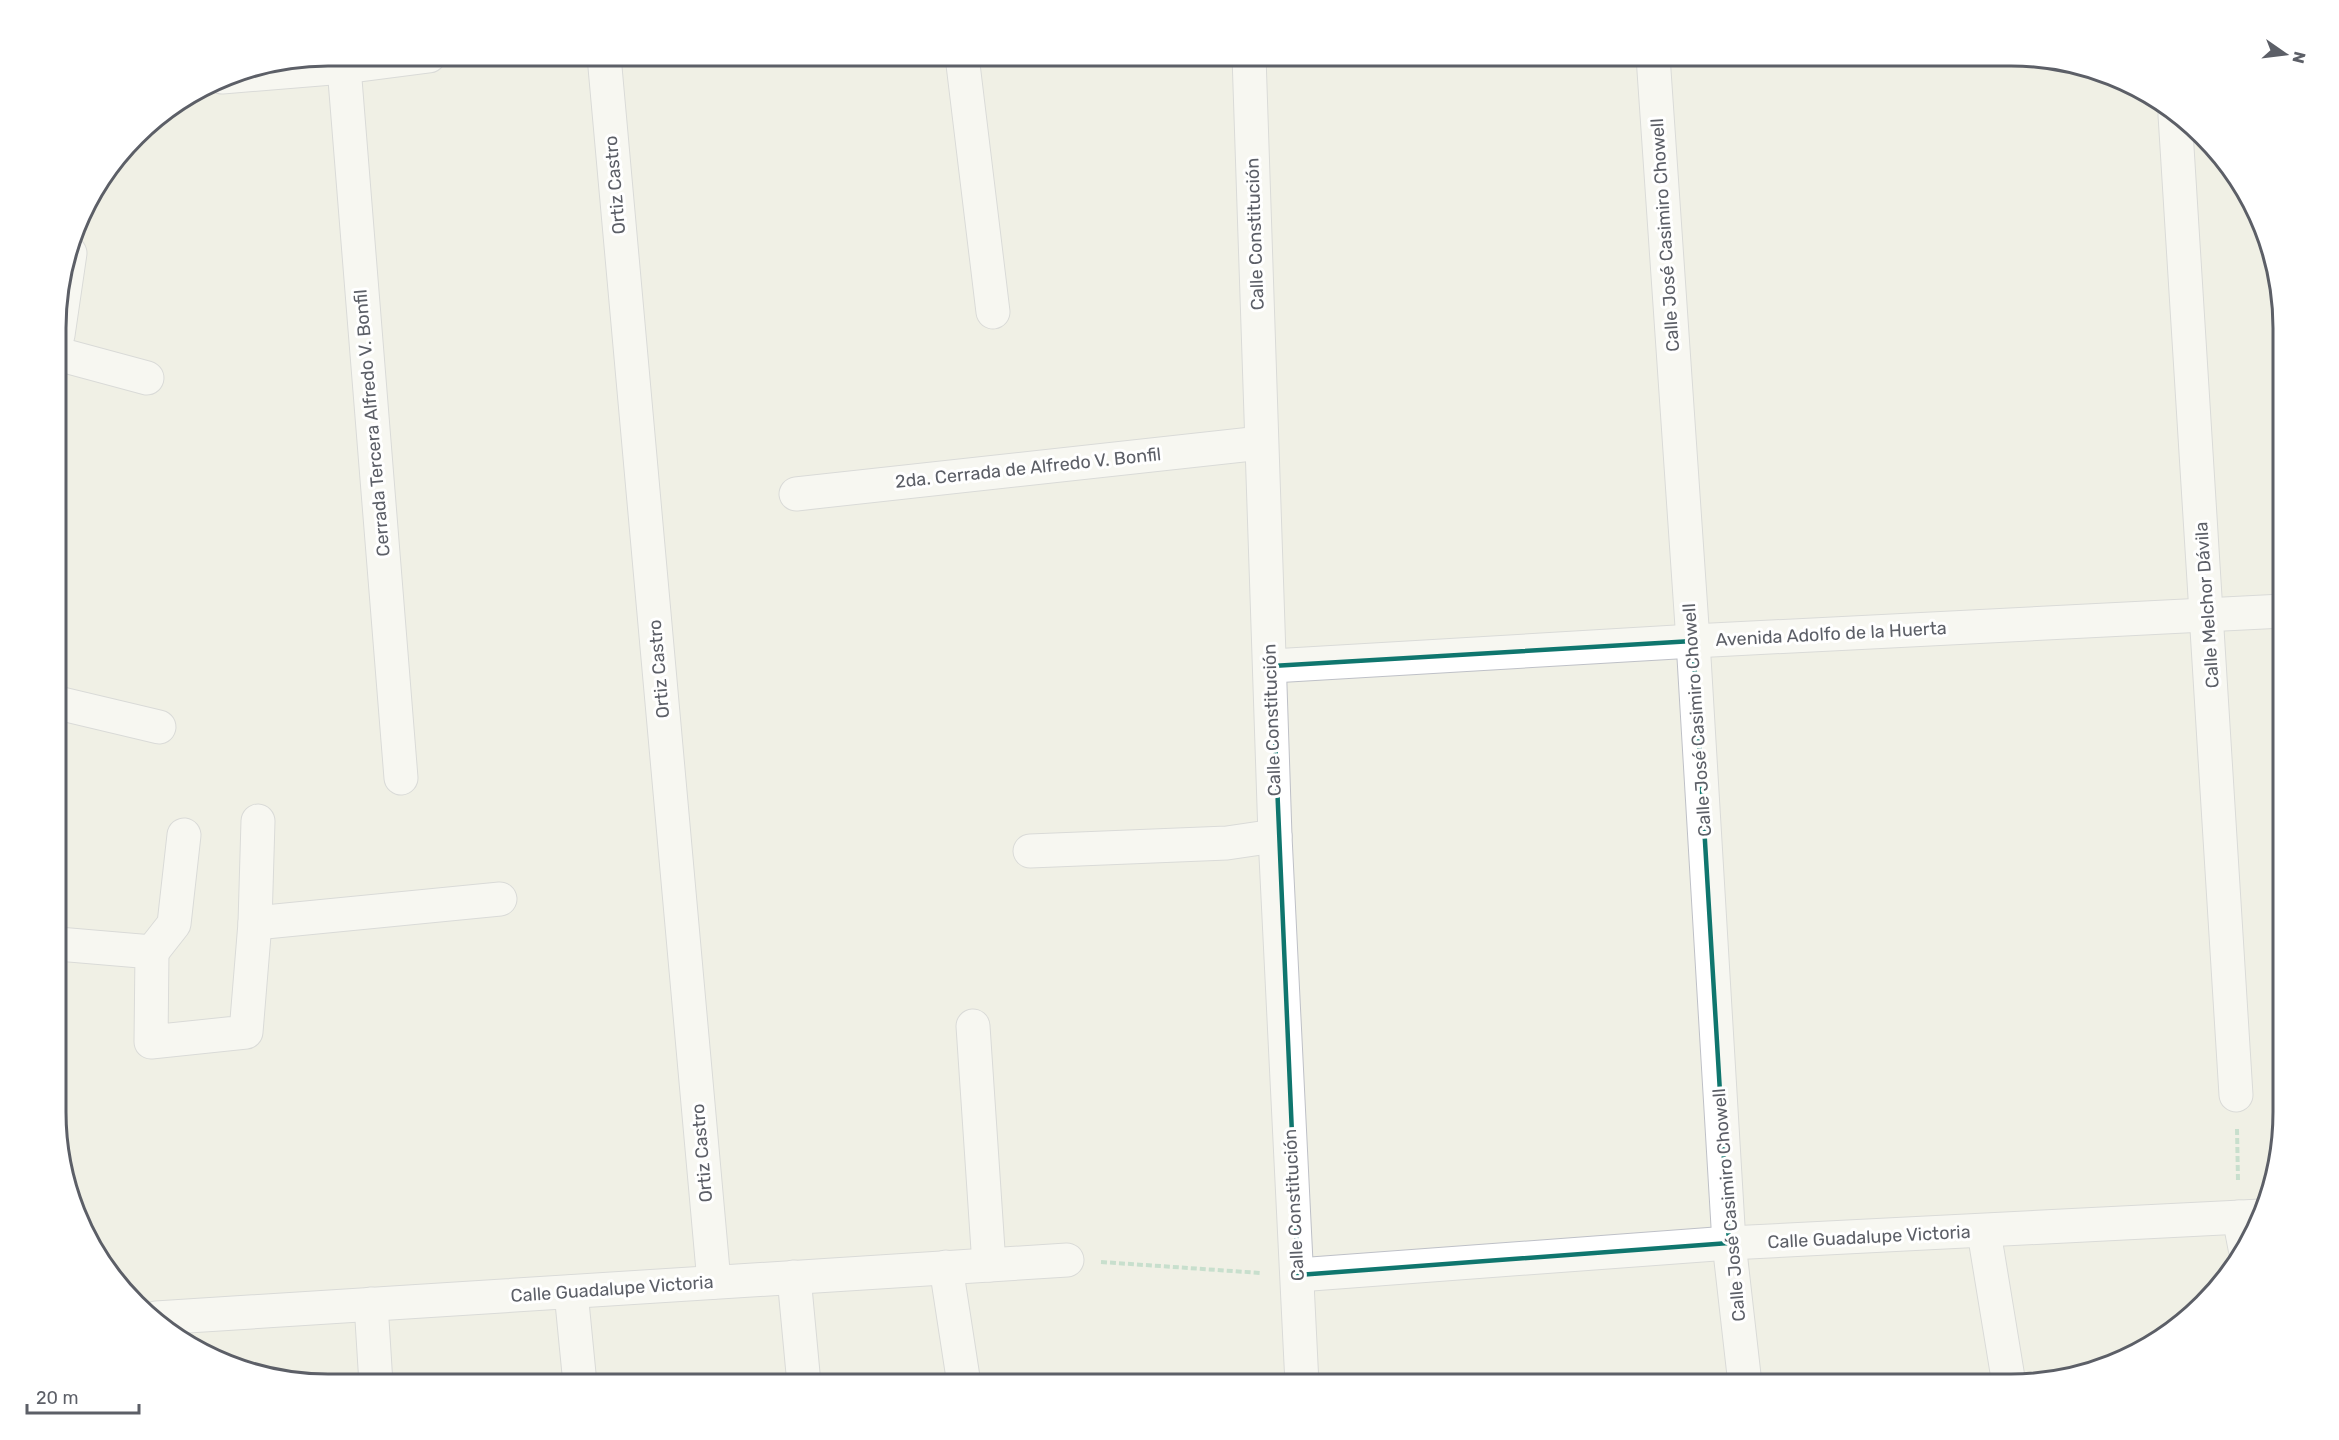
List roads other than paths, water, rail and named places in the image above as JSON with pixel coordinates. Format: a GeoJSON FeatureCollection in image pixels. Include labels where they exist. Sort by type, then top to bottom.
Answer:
{"type":"FeatureCollection","features":[{"type":"Feature","properties":{"kind":"street"},"geometry":{"type":"LineString","coordinates":[[267,73],[352,66]]}},
{"type":"Feature","properties":{"kind":"street","name":"Ortiz Castro"},"geometry":{"type":"LineString","coordinates":[[605,66],[714,1282]]}},
{"type":"Feature","properties":{"kind":"street"},"geometry":{"type":"LineString","coordinates":[[963,66],[993,312]]}},
{"type":"Feature","properties":{"kind":"street","name":"Calle Constitución"},"geometry":{"type":"LineString","coordinates":[[1249,66],[1261,443],[1272,666],[1275,836],[1302,1374]]}},
{"type":"Feature","properties":{"kind":"street","name":"Calle José Casimiro Chowell"},"geometry":{"type":"LineString","coordinates":[[1654,66],[1693,641],[1729,1243],[1744,1374]]}},
{"type":"Feature","properties":{"kind":"street","name":"Cerrada Tercera Alfredo V. Bonfil"},"geometry":{"type":"LineString","coordinates":[[344,67],[401,778]]}},
{"type":"Feature","properties":{"kind":"street","name":"Calle Melchor Dávila"},"geometry":{"type":"LineString","coordinates":[[2176,124],[2208,615],[2236,1095]]}},
{"type":"Feature","properties":{"kind":"street"},"geometry":{"type":"LineString","coordinates":[[66,356],[147,378]]}},
{"type":"Feature","properties":{"kind":"street","name":"2da. Cerrada de Alfredo V. Bonfil"},"geometry":{"type":"LineString","coordinates":[[796,494],[1261,443]]}},
{"type":"Feature","properties":{"kind":"street","name":"Avenida Adolfo de la Huerta"},"geometry":{"type":"LineString","coordinates":[[1272,666],[1693,641],[2273,612]]}},
{"type":"Feature","properties":{"kind":"street"},"geometry":{"type":"LineString","coordinates":[[66,704],[159,727]]}},
{"type":"Feature","properties":{"kind":"street"},"geometry":{"type":"LineString","coordinates":[[184,835],[174,924],[152,952],[151,1042],[246,1032],[255,923],[258,821]]}},
{"type":"Feature","properties":{"kind":"street"},"geometry":{"type":"LineString","coordinates":[[1030,852],[1227,843],[1275,836]]}},
{"type":"Feature","properties":{"kind":"street"},"geometry":{"type":"LineString","coordinates":[[255,923],[500,899]]}},
{"type":"Feature","properties":{"kind":"street"},"geometry":{"type":"LineString","coordinates":[[66,945],[152,952]]}},
{"type":"Feature","properties":{"kind":"street"},"geometry":{"type":"LineString","coordinates":[[973,1026],[989,1265]]}},
{"type":"Feature","properties":{"kind":"street","name":"Calle Guadalupe Victoria"},"geometry":{"type":"LineString","coordinates":[[1298,1275],[1729,1243],[1984,1232],[2246,1227]]}},
{"type":"Feature","properties":{"kind":"street"},"geometry":{"type":"LineString","coordinates":[[1984,1232],[2007,1374]]}},
{"type":"Feature","properties":{"kind":"street","name":"Calle Guadalupe Victoria"},"geometry":{"type":"LineString","coordinates":[[165,1317],[1067,1260]]}},
{"type":"Feature","properties":{"kind":"street"},"geometry":{"type":"LineString","coordinates":[[946,1267],[962,1374]]}},
{"type":"Feature","properties":{"kind":"street"},"geometry":{"type":"LineString","coordinates":[[794,1277],[803,1374]]}},
{"type":"Feature","properties":{"kind":"street"},"geometry":{"type":"LineString","coordinates":[[571,1292],[579,1374]]}},
{"type":"Feature","properties":{"kind":"street"},"geometry":{"type":"LineString","coordinates":[[371,1304],[375,1374]]}}]}
